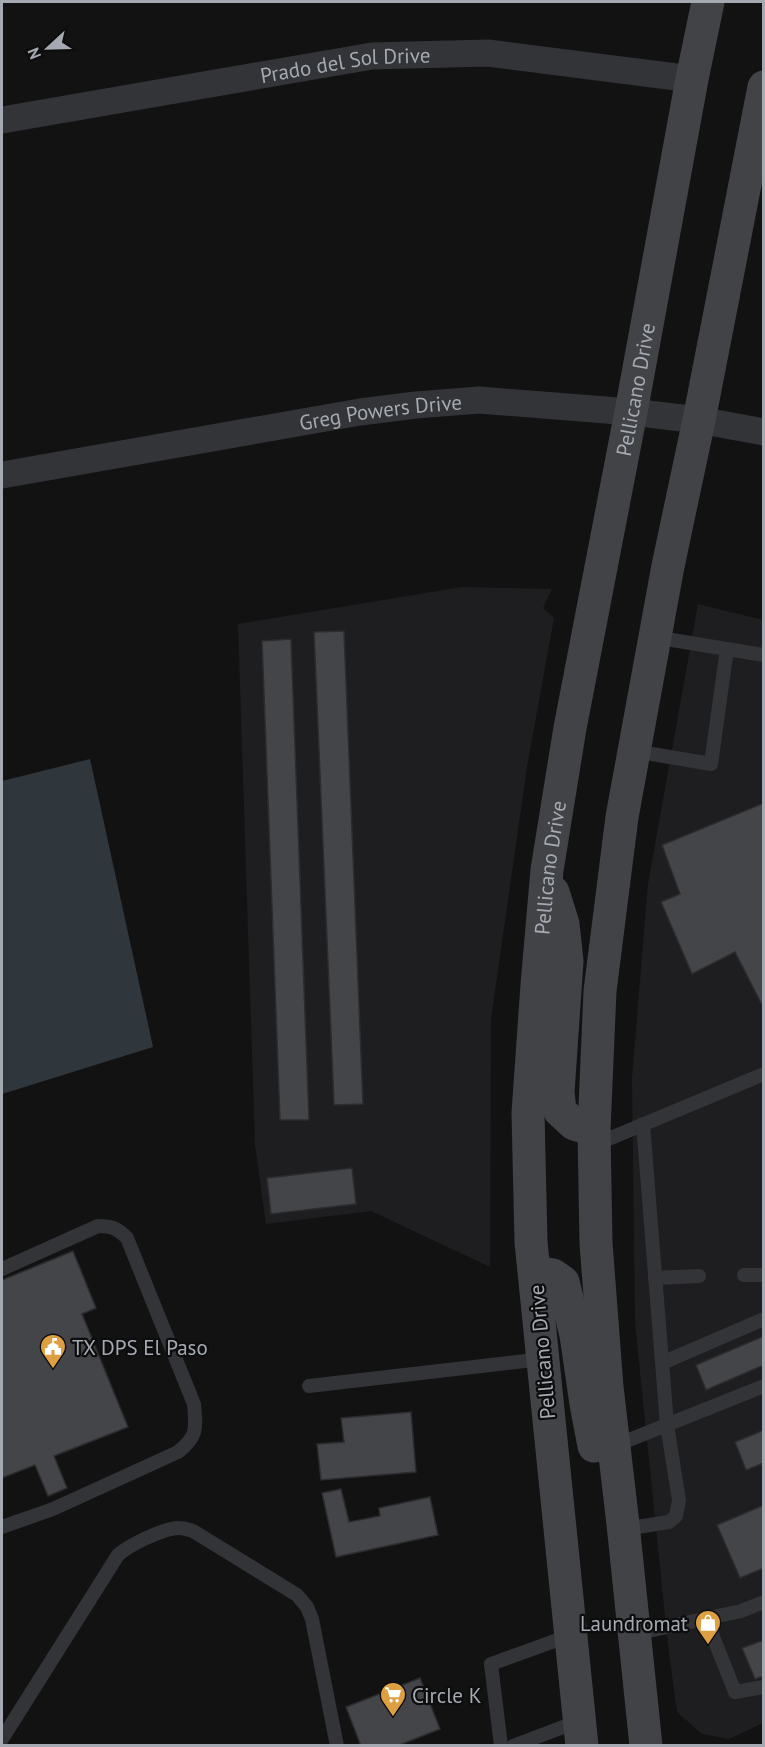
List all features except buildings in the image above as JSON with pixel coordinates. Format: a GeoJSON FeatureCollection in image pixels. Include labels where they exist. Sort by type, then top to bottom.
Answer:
{"type":"FeatureCollection","features":[{"type":"Feature","properties":{"kind":"main road","name":"Pellicano Drive"},"geometry":{"type":"LineString","coordinates":[[581,1733],[531,1242],[528,1113],[547,870],[570,728],[708,2]]}},
{"type":"Feature","properties":{"kind":"main road"},"geometry":{"type":"LineString","coordinates":[[646,1746],[624,1526],[607,1387],[596,1243],[594,1138],[600,991],[622,817],[654,638],[763,92]]}},
{"type":"Feature","properties":{"kind":"main road"},"geometry":{"type":"LineString","coordinates":[[547,870],[563,924],[567,961],[558,1092],[560,1112],[594,1138]]}},
{"type":"Feature","properties":{"kind":"main road"},"geometry":{"type":"LineString","coordinates":[[535,1272],[553,1275],[563,1282],[576,1335],[597,1461],[624,1526]]}},
{"type":"Feature","properties":{"kind":"street","name":"Prado del Sol Drive"},"geometry":{"type":"LineString","coordinates":[[2,120],[372,56],[488,53],[692,79]]}},
{"type":"Feature","properties":{"kind":"street","name":"Greg Powers Drive"},"geometry":{"type":"LineString","coordinates":[[2,475],[360,412],[479,400],[631,412],[699,420],[764,432]]}},
{"type":"Feature","properties":{"kind":"lane"},"geometry":{"type":"LineString","coordinates":[[654,638],[764,655]]}},
{"type":"Feature","properties":{"kind":"lane"},"geometry":{"type":"LineString","coordinates":[[634,751],[711,764],[727,649]]}},
{"type":"Feature","properties":{"kind":"lane"},"geometry":{"type":"LineString","coordinates":[[594,1138],[643,1125],[764,1074]]}},
{"type":"Feature","properties":{"kind":"lane"},"geometry":{"type":"LineString","coordinates":[[624,1526],[669,1522],[676,1516],[679,1500],[667,1425],[643,1125]]}},
{"type":"Feature","properties":{"kind":"lane"},"geometry":{"type":"LineString","coordinates":[[2,1269],[98,1227],[118,1228],[127,1238],[194,1404],[196,1426],[190,1442],[178,1452],[52,1509],[2,1527]]}},
{"type":"Feature","properties":{"kind":"lane"},"geometry":{"type":"LineString","coordinates":[[744,1275],[764,1275]]}},
{"type":"Feature","properties":{"kind":"lane"},"geometry":{"type":"LineString","coordinates":[[655,1278],[699,1276]]}},
{"type":"Feature","properties":{"kind":"lane"},"geometry":{"type":"LineString","coordinates":[[662,1363],[764,1319]]}},
{"type":"Feature","properties":{"kind":"lane"},"geometry":{"type":"LineString","coordinates":[[309,1386],[542,1359]]}},
{"type":"Feature","properties":{"kind":"lane"},"geometry":{"type":"LineString","coordinates":[[614,1446],[764,1386]]}},
{"type":"Feature","properties":{"kind":"lane"},"geometry":{"type":"LineString","coordinates":[[2,1739],[118,1555],[127,1547],[168,1530],[180,1528],[193,1532],[297,1595],[307,1607],[312,1619],[335,1745]]}},
{"type":"Feature","properties":{"kind":"lane"},"geometry":{"type":"LineString","coordinates":[[635,1634],[741,1611],[764,1602]]}},
{"type":"Feature","properties":{"kind":"lane"},"geometry":{"type":"LineString","coordinates":[[706,1619],[735,1692],[764,1687]]}},
{"type":"Feature","properties":{"kind":"lane"},"geometry":{"type":"LineString","coordinates":[[501,1746],[491,1664],[570,1635]]}},
{"type":"Feature","properties":{"kind":"lane"},"geometry":{"type":"LineString","coordinates":[[513,1746],[581,1733]]}},
{"type":"Feature","properties":{"kind":"shaded area"},"geometry":{"type":"Polygon","coordinates":[[[462,587],[552,589],[543,608],[554,618],[527,767],[491,1019],[490,1267],[371,1211],[266,1224],[255,1145],[238,624],[462,587]]]}},
{"type":"Feature","properties":{"kind":"shaded area"},"geometry":{"type":"Polygon","coordinates":[[[698,604],[763,620],[763,1723],[729,1739],[702,1734],[677,1712],[635,1323],[632,1078],[648,884],[698,604]]]}},
{"type":"Feature","properties":{"kind":"shaded area"},"geometry":{"type":"Polygon","coordinates":[[[90,759],[153,1047],[2,1094],[2,781],[90,759]]]}},
{"type":"Feature","properties":{"kind":"place","name":"TX DPS El Paso"},"geometry":{"type":"Point","coordinates":[53,1370]}},
{"type":"Feature","properties":{"kind":"place","name":"Laundromat"},"geometry":{"type":"Point","coordinates":[708,1646]}},
{"type":"Feature","properties":{"kind":"place","name":"Circle K"},"geometry":{"type":"Point","coordinates":[393,1718]}}]}
